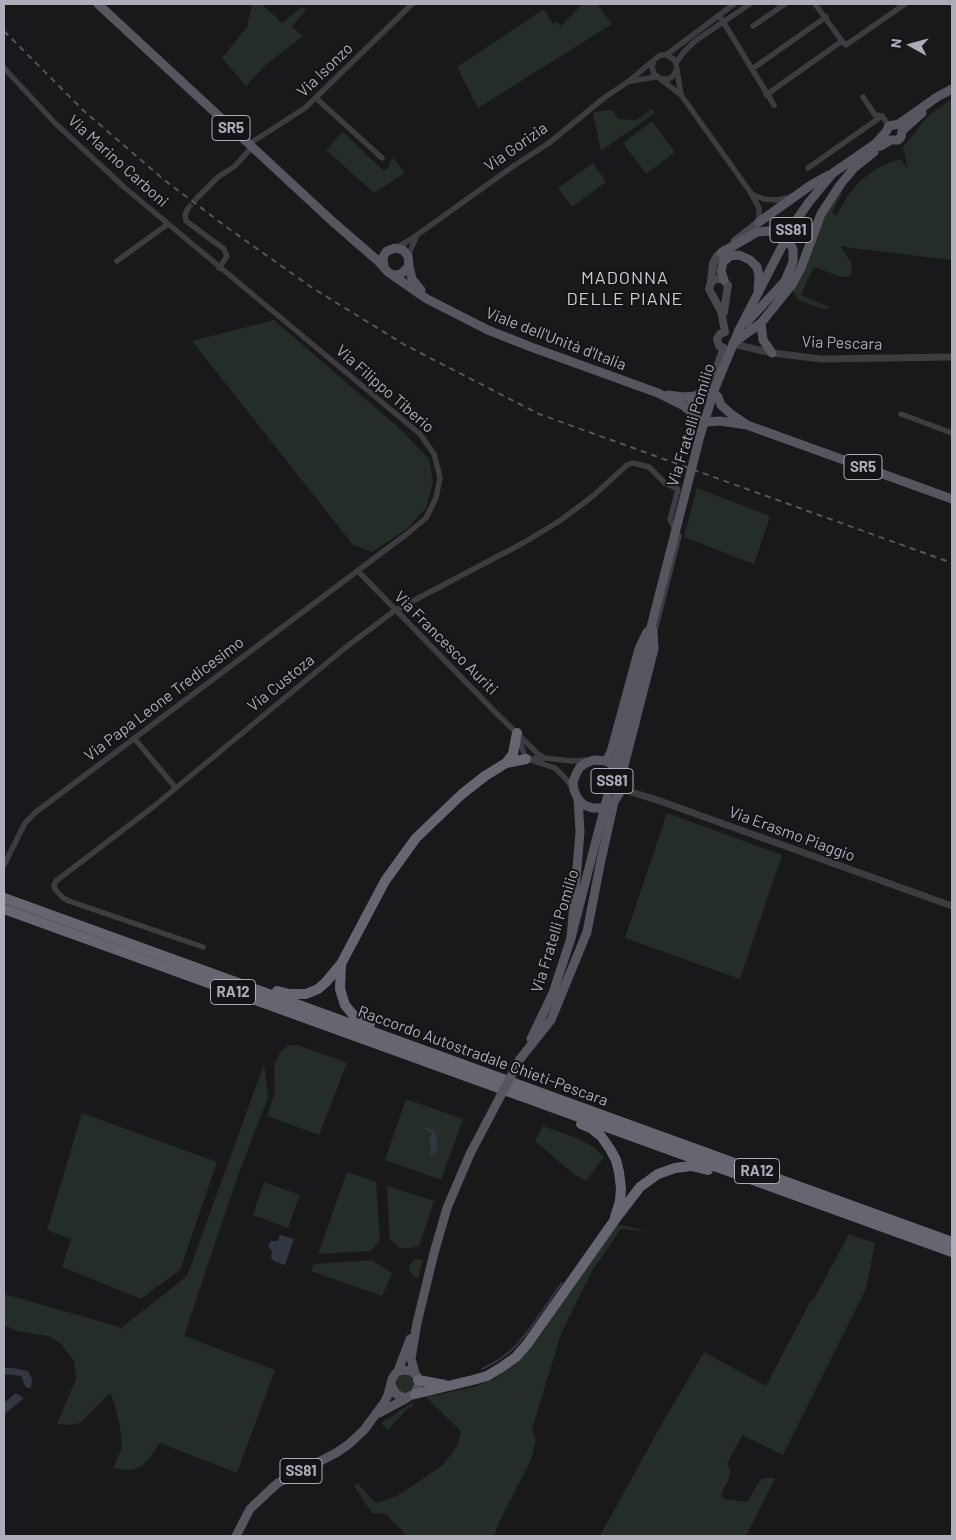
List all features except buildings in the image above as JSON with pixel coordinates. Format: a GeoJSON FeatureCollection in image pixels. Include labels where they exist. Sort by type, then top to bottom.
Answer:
{"type":"FeatureCollection","features":[{"type":"Feature","properties":{"kind":"highway"},"geometry":{"type":"LineString","coordinates":[[256,990],[268,988],[290,994],[306,994],[322,986],[341,964],[385,881],[411,844],[438,814],[462,794],[506,763],[513,754],[517,734]]}},
{"type":"Feature","properties":{"kind":"highway"},"geometry":{"type":"LineString","coordinates":[[506,763],[526,759]]}},
{"type":"Feature","properties":{"kind":"highway","name":"Raccordo Autostradale Chieti-Pescara"},"geometry":{"type":"LineString","coordinates":[[4,898],[952,1242]]}},
{"type":"Feature","properties":{"kind":"highway","name":"Raccordo Autostradale Chieti-Pescara"},"geometry":{"type":"LineString","coordinates":[[4,909],[952,1252]]}},
{"type":"Feature","properties":{"kind":"highway"},"geometry":{"type":"LineString","coordinates":[[341,964],[340,989],[345,1004],[351,1013],[360,1020],[377,1027],[388,1037]]}},
{"type":"Feature","properties":{"kind":"highway"},"geometry":{"type":"LineString","coordinates":[[559,1110],[572,1120],[594,1131],[604,1140],[613,1154],[619,1172],[621,1188],[620,1201],[614,1221]]}},
{"type":"Feature","properties":{"kind":"highway"},"geometry":{"type":"LineString","coordinates":[[412,1396],[487,1376],[516,1356],[528,1343],[640,1187],[653,1177],[668,1169],[696,1167],[745,1183],[757,1182]]}},
{"type":"Feature","properties":{"kind":"highway"},"geometry":{"type":"LineString","coordinates":[[417,1376],[448,1385]]}},
{"type":"Feature","properties":{"kind":"main road","name":"SR5"},"geometry":{"type":"LineString","coordinates":[[100,4],[250,146],[388,272],[394,275]]}},
{"type":"Feature","properties":{"kind":"main road"},"geometry":{"type":"LineString","coordinates":[[733,344],[732,335],[725,332],[720,334],[717,341],[719,346],[729,348],[761,323],[796,277],[821,214],[840,184],[854,168],[881,146],[893,131],[952,89]]}},
{"type":"Feature","properties":{"kind":"main road","name":"SS81"},"geometry":{"type":"LineString","coordinates":[[739,330],[793,226],[809,202],[834,173],[893,131]]}},
{"type":"Feature","properties":{"kind":"main road"},"geometry":{"type":"LineString","coordinates":[[870,148],[881,146]]}},
{"type":"Feature","properties":{"kind":"main road"},"geometry":{"type":"LineString","coordinates":[[725,332],[719,305],[709,288],[712,263],[721,253],[759,222],[810,185],[834,173]]}},
{"type":"Feature","properties":{"kind":"main road"},"geometry":{"type":"LineString","coordinates":[[721,253],[757,232],[768,231],[778,234]]}},
{"type":"Feature","properties":{"kind":"main road"},"geometry":{"type":"LineString","coordinates":[[739,330],[785,281],[793,262],[793,249],[790,244]]}},
{"type":"Feature","properties":{"kind":"main road"},"geometry":{"type":"LineString","coordinates":[[365,250],[372,252],[403,250],[408,256]]}},
{"type":"Feature","properties":{"kind":"main road"},"geometry":{"type":"LineString","coordinates":[[384,268],[382,261],[391,250]]}},
{"type":"Feature","properties":{"kind":"main road"},"geometry":{"type":"LineString","coordinates":[[723,317],[728,289],[721,266],[725,258],[734,255],[754,263],[759,272],[758,294]]}},
{"type":"Feature","properties":{"kind":"main road","name":"SR5"},"geometry":{"type":"LineString","coordinates":[[408,256],[409,266]]}},
{"type":"Feature","properties":{"kind":"main road"},"geometry":{"type":"LineString","coordinates":[[394,275],[401,274],[409,266]]}},
{"type":"Feature","properties":{"kind":"main road","name":"Viale dell'Unità d'Italia"},"geometry":{"type":"LineString","coordinates":[[409,266],[412,279],[418,288],[446,308]]}},
{"type":"Feature","properties":{"kind":"main road","name":"Viale dell'Unità d'Italia"},"geometry":{"type":"LineString","coordinates":[[394,275],[426,299],[505,337],[658,393],[684,406],[691,412]]}},
{"type":"Feature","properties":{"kind":"main road"},"geometry":{"type":"LineString","coordinates":[[711,282],[716,279],[724,280]]}},
{"type":"Feature","properties":{"kind":"main road"},"geometry":{"type":"LineString","coordinates":[[712,295],[717,298],[726,294]]}},
{"type":"Feature","properties":{"kind":"main road"},"geometry":{"type":"LineString","coordinates":[[761,323],[763,340],[772,353]]}},
{"type":"Feature","properties":{"kind":"main road","name":"Via Fratelli Pomilio"},"geometry":{"type":"LineString","coordinates":[[417,1376],[412,1358],[417,1323],[439,1232],[470,1154],[553,993],[571,938],[706,418],[715,388],[739,330]]}},
{"type":"Feature","properties":{"kind":"main road"},"geometry":{"type":"LineString","coordinates":[[709,389],[724,348]]}},
{"type":"Feature","properties":{"kind":"main road","name":"SR5"},"geometry":{"type":"LineString","coordinates":[[695,396],[709,389],[718,397],[721,405],[747,426]]}},
{"type":"Feature","properties":{"kind":"main road","name":"Viale dell'Unità d'Italia"},"geometry":{"type":"LineString","coordinates":[[658,393],[684,397],[695,396]]}},
{"type":"Feature","properties":{"kind":"main road"},"geometry":{"type":"LineString","coordinates":[[691,412],[691,404],[695,396]]}},
{"type":"Feature","properties":{"kind":"main road"},"geometry":{"type":"LineString","coordinates":[[712,421],[719,414],[721,405]]}},
{"type":"Feature","properties":{"kind":"main road","name":"SR5"},"geometry":{"type":"LineString","coordinates":[[691,412],[695,418],[702,422],[712,421],[747,426],[952,499]]}},
{"type":"Feature","properties":{"kind":"main road"},"geometry":{"type":"LineString","coordinates":[[520,1059],[551,1020],[587,932],[614,802],[622,789],[620,774],[654,649],[652,623]]}},
{"type":"Feature","properties":{"kind":"main road"},"geometry":{"type":"LineString","coordinates":[[606,761],[611,752],[619,726],[639,649],[652,623]]}},
{"type":"Feature","properties":{"kind":"main road"},"geometry":{"type":"LineString","coordinates":[[571,938],[580,832],[578,799],[574,790],[574,782],[580,767],[594,760],[606,761],[620,774]]}},
{"type":"Feature","properties":{"kind":"main road"},"geometry":{"type":"LineString","coordinates":[[578,799],[584,805],[592,808],[608,806],[614,802]]}},
{"type":"Feature","properties":{"kind":"main road","name":"Via Fratelli Pomilio"},"geometry":{"type":"LineString","coordinates":[[398,1372],[417,1323]]}},
{"type":"Feature","properties":{"kind":"main road"},"geometry":{"type":"LineString","coordinates":[[377,1415],[412,1396],[419,1387],[417,1376],[407,1370],[398,1372]]}},
{"type":"Feature","properties":{"kind":"main road","name":"SS81"},"geometry":{"type":"LineString","coordinates":[[236,1536],[250,1509],[270,1490],[349,1444],[364,1430],[377,1415],[388,1395],[392,1379],[398,1372]]}},
{"type":"Feature","properties":{"kind":"main road"},"geometry":{"type":"LineString","coordinates":[[391,1385],[396,1394],[402,1398],[412,1396]]}},
{"type":"Feature","properties":{"kind":"street","name":"Via Isonzo"},"geometry":{"type":"LineString","coordinates":[[198,196],[218,177],[235,166],[250,146],[302,111],[412,4]]}},
{"type":"Feature","properties":{"kind":"street"},"geometry":{"type":"LineString","coordinates":[[682,95],[652,71],[654,60],[660,55],[666,54],[734,4]]}},
{"type":"Feature","properties":{"kind":"street"},"geometry":{"type":"LineString","coordinates":[[659,78],[666,80],[673,76],[683,53],[695,42],[750,4]]}},
{"type":"Feature","properties":{"kind":"street"},"geometry":{"type":"LineString","coordinates":[[753,26],[785,4]]}},
{"type":"Feature","properties":{"kind":"street"},"geometry":{"type":"LineString","coordinates":[[815,4],[846,45],[904,4]]}},
{"type":"Feature","properties":{"kind":"street"},"geometry":{"type":"LineString","coordinates":[[719,15],[766,95],[774,105]]}},
{"type":"Feature","properties":{"kind":"street"},"geometry":{"type":"LineString","coordinates":[[752,69],[826,17]]}},
{"type":"Feature","properties":{"kind":"street"},"geometry":{"type":"LineString","coordinates":[[766,95],[842,41]]}},
{"type":"Feature","properties":{"kind":"street"},"geometry":{"type":"LineString","coordinates":[[666,54],[672,58],[676,66],[682,95],[759,208],[759,222]]}},
{"type":"Feature","properties":{"kind":"street","name":"Via Gorizia"},"geometry":{"type":"LineString","coordinates":[[391,250],[418,234],[549,143],[654,60]]}},
{"type":"Feature","properties":{"kind":"street","name":"Via Marino Carboni"},"geometry":{"type":"LineString","coordinates":[[4,68],[55,124],[124,187],[219,268]]}},
{"type":"Feature","properties":{"kind":"street","name":"Via Gorizia"},"geometry":{"type":"LineString","coordinates":[[629,81],[659,78]]}},
{"type":"Feature","properties":{"kind":"street"},"geometry":{"type":"LineString","coordinates":[[863,97],[875,115],[882,116],[893,131]]}},
{"type":"Feature","properties":{"kind":"street"},"geometry":{"type":"LineString","coordinates":[[316,98],[382,158]]}},
{"type":"Feature","properties":{"kind":"street"},"geometry":{"type":"LineString","coordinates":[[808,168],[882,116]]}},
{"type":"Feature","properties":{"kind":"street"},"geometry":{"type":"LineString","coordinates":[[751,194],[764,199],[777,200],[793,197]]}},
{"type":"Feature","properties":{"kind":"street"},"geometry":{"type":"LineString","coordinates":[[188,208],[184,215],[186,221],[224,249],[227,256],[219,268]]}},
{"type":"Feature","properties":{"kind":"street"},"geometry":{"type":"LineString","coordinates":[[117,261],[168,224]]}},
{"type":"Feature","properties":{"kind":"street"},"geometry":{"type":"LineString","coordinates":[[408,256],[418,234]]}},
{"type":"Feature","properties":{"kind":"street","name":"Via Filippo Tiberio"},"geometry":{"type":"LineString","coordinates":[[219,268],[420,434],[434,454],[440,477],[436,498],[426,518],[358,571]]}},
{"type":"Feature","properties":{"kind":"street","name":"Via Pescara"},"geometry":{"type":"LineString","coordinates":[[733,344],[772,353],[822,359],[952,357]]}},
{"type":"Feature","properties":{"kind":"street"},"geometry":{"type":"LineString","coordinates":[[900,414],[952,433]]}},
{"type":"Feature","properties":{"kind":"street","name":"Via Custoza"},"geometry":{"type":"LineString","coordinates":[[203,947],[69,901],[63,898],[54,885],[80,860],[130,824],[345,648],[394,611],[524,542],[561,520],[593,496],[627,464],[633,463],[649,467],[665,483],[678,489]]}},
{"type":"Feature","properties":{"kind":"street","name":"Via Fratelli Pomilio"},"geometry":{"type":"LineString","coordinates":[[620,774],[680,536],[670,520],[678,489]]}},
{"type":"Feature","properties":{"kind":"street","name":"Via Francesco Auriti"},"geometry":{"type":"LineString","coordinates":[[358,571],[394,611],[517,734],[545,758]]}},
{"type":"Feature","properties":{"kind":"street","name":"Via Papa Leone Tredicesimo"},"geometry":{"type":"LineString","coordinates":[[4,865],[25,823],[36,812],[358,571]]}},
{"type":"Feature","properties":{"kind":"street","name":"Via Francesco Auriti"},"geometry":{"type":"LineString","coordinates":[[517,734],[526,759]]}},
{"type":"Feature","properties":{"kind":"street"},"geometry":{"type":"LineString","coordinates":[[134,738],[175,788]]}},
{"type":"Feature","properties":{"kind":"street"},"geometry":{"type":"LineString","coordinates":[[526,759],[545,758],[572,762],[594,760]]}},
{"type":"Feature","properties":{"kind":"street"},"geometry":{"type":"LineString","coordinates":[[526,759],[555,768],[574,790]]}},
{"type":"Feature","properties":{"kind":"street","name":"Via Erasmo Piaggio"},"geometry":{"type":"LineString","coordinates":[[622,789],[952,906]]}},
{"type":"Feature","properties":{"kind":"shaded area"},"geometry":{"type":"Polygon","coordinates":[[[252,4],[261,4],[282,23],[302,7],[306,10],[292,27],[303,36],[267,64],[246,86],[222,58],[247,27],[252,4]]]}},
{"type":"Feature","properties":{"kind":"shaded area"},"geometry":{"type":"Polygon","coordinates":[[[581,4],[597,4],[612,24],[478,108],[457,67],[544,9],[553,24],[557,22],[561,26],[581,4]]]}},
{"type":"Feature","properties":{"kind":"shaded area"},"geometry":{"type":"Polygon","coordinates":[[[952,99],[952,260],[844,246],[841,247],[852,265],[851,275],[847,277],[838,276],[818,268],[813,268],[801,295],[831,308],[823,309],[801,301],[795,295],[793,289],[820,221],[842,190],[842,194],[832,212],[836,216],[848,195],[860,181],[881,166],[900,159],[908,169],[903,147],[929,115],[952,99]]]}},
{"type":"Feature","properties":{"kind":"shaded area"},"geometry":{"type":"Polygon","coordinates":[[[652,109],[655,113],[601,151],[593,113],[612,110],[619,119],[636,120],[652,109]]]}},
{"type":"Feature","properties":{"kind":"shaded area"},"geometry":{"type":"Polygon","coordinates":[[[652,121],[675,152],[646,174],[623,143],[652,121]]]}},
{"type":"Feature","properties":{"kind":"shaded area"},"geometry":{"type":"Polygon","coordinates":[[[343,132],[384,171],[390,166],[389,163],[393,158],[405,173],[374,193],[326,150],[343,132]]]}},
{"type":"Feature","properties":{"kind":"shaded area"},"geometry":{"type":"Polygon","coordinates":[[[593,163],[606,182],[572,207],[558,188],[593,163]]]}},
{"type":"Feature","properties":{"kind":"shaded area"},"geometry":{"type":"Polygon","coordinates":[[[274,320],[400,429],[429,459],[433,482],[426,508],[408,528],[372,552],[353,545],[192,341],[274,320]]]}},
{"type":"Feature","properties":{"kind":"shaded area"},"geometry":{"type":"Polygon","coordinates":[[[697,488],[770,516],[754,564],[684,537],[697,488]]]}},
{"type":"Feature","properties":{"kind":"shaded area"},"geometry":{"type":"Polygon","coordinates":[[[667,813],[782,855],[740,979],[625,938],[667,813]]]}},
{"type":"Feature","properties":{"kind":"shaded area"},"geometry":{"type":"Polygon","coordinates":[[[289,1045],[298,1045],[347,1063],[319,1135],[267,1116],[275,1092],[274,1065],[281,1051],[289,1045]]]}},
{"type":"Feature","properties":{"kind":"shaded area"},"geometry":{"type":"Polygon","coordinates":[[[264,1064],[268,1098],[238,1175],[184,1336],[275,1370],[237,1473],[160,1443],[141,1467],[130,1470],[113,1468],[122,1448],[120,1426],[110,1393],[80,1423],[70,1425],[57,1424],[76,1379],[74,1361],[61,1344],[48,1336],[17,1331],[4,1325],[4,1294],[120,1327],[120,1329],[187,1276],[264,1064]]]}},
{"type":"Feature","properties":{"kind":"shaded area"},"geometry":{"type":"Polygon","coordinates":[[[406,1099],[463,1119],[441,1180],[385,1160],[406,1099]]]}},
{"type":"Feature","properties":{"kind":"shaded area"},"geometry":{"type":"Polygon","coordinates":[[[82,1113],[217,1162],[180,1270],[141,1299],[62,1267],[71,1239],[47,1230],[82,1113]]]}},
{"type":"Feature","properties":{"kind":"shaded area"},"geometry":{"type":"Polygon","coordinates":[[[543,1126],[579,1139],[595,1148],[604,1157],[586,1181],[575,1175],[535,1141],[543,1126]]]}},
{"type":"Feature","properties":{"kind":"shaded area"},"geometry":{"type":"Polygon","coordinates":[[[425,1127],[435,1130],[438,1150],[434,1155],[430,1155],[431,1145],[429,1138],[432,1133],[424,1129],[425,1127]]]}},
{"type":"Feature","properties":{"kind":"shaded area"},"geometry":{"type":"Polygon","coordinates":[[[347,1172],[376,1182],[380,1240],[371,1251],[318,1254],[347,1172]]]}},
{"type":"Feature","properties":{"kind":"shaded area"},"geometry":{"type":"Polygon","coordinates":[[[264,1182],[300,1195],[288,1228],[253,1215],[264,1182]]]}},
{"type":"Feature","properties":{"kind":"shaded area"},"geometry":{"type":"Polygon","coordinates":[[[387,1186],[434,1201],[419,1246],[400,1248],[390,1240],[387,1186]]]}},
{"type":"Feature","properties":{"kind":"shaded area"},"geometry":{"type":"Polygon","coordinates":[[[616,1224],[652,1232],[621,1229],[592,1271],[561,1334],[532,1429],[536,1439],[531,1460],[498,1524],[494,1536],[407,1536],[386,1514],[372,1513],[354,1486],[357,1483],[376,1503],[397,1496],[443,1465],[458,1445],[461,1431],[426,1397],[473,1387],[494,1379],[516,1363],[537,1340],[616,1224]]]}},
{"type":"Feature","properties":{"kind":"shaded area"},"geometry":{"type":"Polygon","coordinates":[[[849,1234],[875,1243],[866,1289],[783,1455],[742,1435],[727,1464],[730,1469],[730,1476],[721,1495],[724,1499],[748,1502],[757,1484],[763,1478],[775,1478],[746,1536],[600,1536],[704,1352],[766,1386],[811,1300],[814,1299],[849,1234]]]}},
{"type":"Feature","properties":{"kind":"shaded area"},"geometry":{"type":"Polygon","coordinates":[[[280,1235],[294,1239],[285,1265],[274,1261],[271,1257],[272,1251],[268,1246],[271,1241],[278,1241],[280,1235]]]}},
{"type":"Feature","properties":{"kind":"shaded area"},"geometry":{"type":"Polygon","coordinates":[[[372,1260],[392,1273],[382,1296],[311,1271],[314,1264],[372,1260]]]}},
{"type":"Feature","properties":{"kind":"shaded area"},"geometry":{"type":"Polygon","coordinates":[[[414,1260],[423,1260],[418,1279],[413,1276],[409,1267],[414,1260]]]}},
{"type":"Feature","properties":{"kind":"shaded area"},"geometry":{"type":"Polygon","coordinates":[[[4,1368],[28,1371],[32,1379],[31,1388],[25,1386],[21,1376],[4,1374],[4,1368]]]}},
{"type":"Feature","properties":{"kind":"shaded area"},"geometry":{"type":"Polygon","coordinates":[[[405,1375],[411,1378],[414,1384],[411,1390],[405,1393],[399,1390],[396,1384],[399,1378],[405,1375]]]}},
{"type":"Feature","properties":{"kind":"shaded area"},"geometry":{"type":"Polygon","coordinates":[[[16,1393],[24,1398],[4,1415],[4,1403],[16,1393]]]}},
{"type":"Feature","properties":{"kind":"shaded area"},"geometry":{"type":"Polygon","coordinates":[[[412,1403],[414,1404],[411,1408],[409,1407],[388,1430],[381,1423],[412,1403]]]}},
{"type":"Feature","properties":{"kind":"waterway"},"geometry":{"type":"LineString","coordinates":[[482,1369],[499,1360],[514,1348],[562,1283]]}},
{"type":"Feature","properties":{"kind":"tunnel"},"geometry":{"type":"LineString","coordinates":[[188,208],[198,197]]}},
{"type":"Feature","properties":{"kind":"railway"},"geometry":{"type":"LineString","coordinates":[[4,31],[84,111],[163,179],[314,289],[405,345],[539,414],[952,563]]}},
{"type":"Feature","properties":{"kind":"district","name":"MADONNA DELLE PIANE"},"geometry":{"type":"Point","coordinates":[625,288]}}]}
